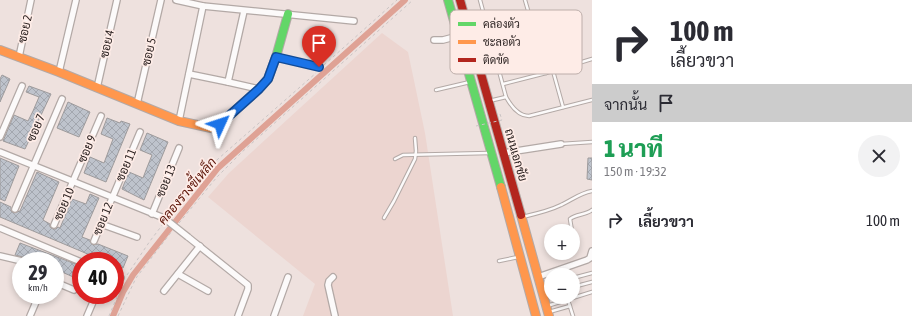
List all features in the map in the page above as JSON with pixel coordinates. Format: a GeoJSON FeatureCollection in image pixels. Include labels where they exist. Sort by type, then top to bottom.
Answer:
{"type":"FeatureCollection","features":[{"type":"Feature","properties":{"kind":"main road","name":"ถนนเอกชัย"},"geometry":{"type":"LineString","coordinates":[[448,0],[451,10]]}},
{"type":"Feature","properties":{"kind":"main road","name":"ถนนเอกชัย"},"geometry":{"type":"LineString","coordinates":[[460,0],[463,10]]}},
{"type":"Feature","properties":{"kind":"main road"},"geometry":{"type":"LineString","coordinates":[[0,50],[59,72],[179,121],[211,128],[220,124],[268,79],[288,14]]}},
{"type":"Feature","properties":{"kind":"main road","name":"ถนนเอกชัย"},"geometry":{"type":"LineString","coordinates":[[469,74],[492,153],[536,316]]}},
{"type":"Feature","properties":{"kind":"main road","name":"ถนนเอกชัย"},"geometry":{"type":"LineString","coordinates":[[481,74],[548,311]]}},
{"type":"Feature","properties":{"kind":"street","name":"ซอย 2"},"geometry":{"type":"LineString","coordinates":[[18,57],[31,0]]}},
{"type":"Feature","properties":{"kind":"street"},"geometry":{"type":"LineString","coordinates":[[59,72],[76,0]]}},
{"type":"Feature","properties":{"kind":"street","name":"ซอย 4"},"geometry":{"type":"LineString","coordinates":[[97,88],[117,0]]}},
{"type":"Feature","properties":{"kind":"street","name":"ซอย 5"},"geometry":{"type":"LineString","coordinates":[[137,104],[161,0]]}},
{"type":"Feature","properties":{"kind":"street"},"geometry":{"type":"LineString","coordinates":[[176,0],[203,6],[244,11],[354,21]]}},
{"type":"Feature","properties":{"kind":"street"},"geometry":{"type":"LineString","coordinates":[[179,121],[203,6]]}},
{"type":"Feature","properties":{"kind":"street"},"geometry":{"type":"LineString","coordinates":[[228,82],[244,11]]}},
{"type":"Feature","properties":{"kind":"street"},"geometry":{"type":"LineString","coordinates":[[434,40],[450,38]]}},
{"type":"Feature","properties":{"kind":"street"},"geometry":{"type":"LineString","coordinates":[[276,57],[319,67]]}},
{"type":"Feature","properties":{"kind":"street"},"geometry":{"type":"LineString","coordinates":[[189,74],[259,89]]}},
{"type":"Feature","properties":{"kind":"street"},"geometry":{"type":"LineString","coordinates":[[0,137],[22,86]]}},
{"type":"Feature","properties":{"kind":"street","name":"ซอย 7"},"geometry":{"type":"LineString","coordinates":[[15,209],[62,99]]}},
{"type":"Feature","properties":{"kind":"street","name":"ซอย 9"},"geometry":{"type":"LineString","coordinates":[[73,182],[101,116]]}},
{"type":"Feature","properties":{"kind":"street","name":"ซอย 11"},"geometry":{"type":"LineString","coordinates":[[112,198],[140,132]]}},
{"type":"Feature","properties":{"kind":"street"},"geometry":{"type":"LineString","coordinates":[[503,153],[561,144]]}},
{"type":"Feature","properties":{"kind":"street","name":"ซอย 13"},"geometry":{"type":"LineString","coordinates":[[152,214],[179,148]]}},
{"type":"Feature","properties":{"kind":"street"},"geometry":{"type":"LineString","coordinates":[[0,152],[165,220],[248,285],[248,289],[238,316]]}},
{"type":"Feature","properties":{"kind":"street","name":"ซอย 10"},"geometry":{"type":"LineString","coordinates":[[54,225],[73,182]]}},
{"type":"Feature","properties":{"kind":"street","name":"ซอย 12"},"geometry":{"type":"LineString","coordinates":[[94,241],[112,198]]}},
{"type":"Feature","properties":{"kind":"street"},"geometry":{"type":"LineString","coordinates":[[101,224],[137,237]]}},
{"type":"Feature","properties":{"kind":"street"},"geometry":{"type":"LineString","coordinates":[[0,228],[72,258]]}},
{"type":"Feature","properties":{"kind":"street"},"geometry":{"type":"LineString","coordinates":[[164,291],[200,246]]}},
{"type":"Feature","properties":{"kind":"street"},"geometry":{"type":"LineString","coordinates":[[538,277],[586,260],[590,258],[592,251]]}},
{"type":"Feature","properties":{"kind":"street"},"geometry":{"type":"LineString","coordinates":[[0,256],[12,259]]}},
{"type":"Feature","properties":{"kind":"street"},"geometry":{"type":"LineString","coordinates":[[178,274],[208,291]]}},
{"type":"Feature","properties":{"kind":"street"},"geometry":{"type":"LineString","coordinates":[[274,316],[288,277]]}},
{"type":"Feature","properties":{"kind":"street"},"geometry":{"type":"LineString","coordinates":[[333,277],[329,281],[328,285],[335,316]]}},
{"type":"Feature","properties":{"kind":"street"},"geometry":{"type":"LineString","coordinates":[[30,316],[35,304]]}},
{"type":"Feature","properties":{"kind":"street"},"geometry":{"type":"LineString","coordinates":[[87,316],[92,304]]}},
{"type":"Feature","properties":{"kind":"lane"},"geometry":{"type":"LineString","coordinates":[[480,0],[483,10]]}},
{"type":"Feature","properties":{"kind":"lane"},"geometry":{"type":"LineString","coordinates":[[525,0],[528,10]]}},
{"type":"Feature","properties":{"kind":"lane"},"geometry":{"type":"LineString","coordinates":[[582,62],[592,59]]}},
{"type":"Feature","properties":{"kind":"lane"},"geometry":{"type":"LineString","coordinates":[[500,74],[506,97],[510,105],[524,116],[592,100]]}},
{"type":"Feature","properties":{"kind":"lane"},"geometry":{"type":"LineString","coordinates":[[503,84],[542,74]]}},
{"type":"Feature","properties":{"kind":"lane"},"geometry":{"type":"LineString","coordinates":[[554,74],[563,107]]}},
{"type":"Feature","properties":{"kind":"lane"},"geometry":{"type":"LineString","coordinates":[[436,90],[471,82]]}},
{"type":"Feature","properties":{"kind":"lane"},"geometry":{"type":"LineString","coordinates":[[489,101],[506,97]]}},
{"type":"Feature","properties":{"kind":"lane"},"geometry":{"type":"LineString","coordinates":[[384,218],[415,159],[415,138]]}},
{"type":"Feature","properties":{"kind":"lane"},"geometry":{"type":"LineString","coordinates":[[561,144],[592,142]]}},
{"type":"Feature","properties":{"kind":"lane"},"geometry":{"type":"LineString","coordinates":[[395,159],[403,155],[492,153]]}},
{"type":"Feature","properties":{"kind":"lane"},"geometry":{"type":"LineString","coordinates":[[521,217],[552,209],[562,205],[579,194],[592,191]]}},
{"type":"Feature","properties":{"kind":"lane"},"geometry":{"type":"LineString","coordinates":[[571,224],[570,219],[573,216],[588,213],[592,210]]}},
{"type":"Feature","properties":{"kind":"lane"},"geometry":{"type":"LineString","coordinates":[[499,261],[520,256]]}},
{"type":"Feature","properties":{"kind":"lane"},"geometry":{"type":"LineString","coordinates":[[580,276],[592,273]]}},
{"type":"Feature","properties":{"kind":"lane"},"geometry":{"type":"LineString","coordinates":[[580,285],[592,282]]}},
{"type":"Feature","properties":{"kind":"lane"},"geometry":{"type":"LineString","coordinates":[[580,295],[592,292]]}},
{"type":"Feature","properties":{"kind":"lane"},"geometry":{"type":"LineString","coordinates":[[548,311],[558,304]]}},
{"type":"Feature","properties":{"kind":"lane"},"geometry":{"type":"LineString","coordinates":[[548,311],[570,306],[573,316]]}},
{"type":"Feature","properties":{"kind":"path"},"geometry":{"type":"LineString","coordinates":[[124,278],[165,220],[210,166],[397,0]]}},
{"type":"Feature","properties":{"kind":"path"},"geometry":{"type":"LineString","coordinates":[[179,222],[217,177],[242,152],[413,0]]}},
{"type":"Feature","properties":{"kind":"path"},"geometry":{"type":"LineString","coordinates":[[476,126],[502,120],[499,111]]}},
{"type":"Feature","properties":{"kind":"path"},"geometry":{"type":"LineString","coordinates":[[118,316],[136,278],[175,228]]}},
{"type":"Feature","properties":{"kind":"path"},"geometry":{"type":"LineString","coordinates":[[109,316],[114,304]]}},
{"type":"Feature","properties":{"kind":"shaded area"},"geometry":{"type":"Polygon","coordinates":[[[382,33],[408,52],[425,133],[453,316],[303,316],[315,284],[208,197],[229,173],[382,33]]]}},
{"type":"Feature","properties":{"kind":"building"},"geometry":{"type":"Polygon","coordinates":[[[2,75],[10,79],[0,102],[0,79],[2,75]]]}},
{"type":"Feature","properties":{"kind":"building"},"geometry":{"type":"Polygon","coordinates":[[[29,86],[51,94],[25,149],[3,141],[14,115],[28,121],[33,111],[39,97],[26,92],[29,86]]]}},
{"type":"Feature","properties":{"kind":"building"},"geometry":{"type":"Polygon","coordinates":[[[68,102],[90,112],[79,137],[57,128],[68,102]]]}},
{"type":"Feature","properties":{"kind":"building"},"geometry":{"type":"Polygon","coordinates":[[[107,118],[120,123],[121,121],[130,124],[106,182],[84,173],[90,157],[104,163],[113,139],[101,134],[107,118]]]}},
{"type":"Feature","properties":{"kind":"building"},"geometry":{"type":"Polygon","coordinates":[[[147,133],[168,142],[144,200],[122,189],[129,172],[143,178],[152,155],[140,150],[147,133]]]}},
{"type":"Feature","properties":{"kind":"building"},"geometry":{"type":"Polygon","coordinates":[[[0,158],[19,166],[5,201],[0,199],[0,158]]]}},
{"type":"Feature","properties":{"kind":"building"},"geometry":{"type":"Polygon","coordinates":[[[588,158],[592,158],[592,180],[587,179],[588,158]]]}},
{"type":"Feature","properties":{"kind":"building"},"geometry":{"type":"Polygon","coordinates":[[[37,172],[59,182],[43,220],[50,224],[50,227],[53,229],[58,227],[60,228],[72,199],[86,204],[90,194],[99,198],[82,237],[90,240],[93,245],[98,244],[118,252],[83,252],[0,217],[0,202],[11,207],[11,211],[14,213],[20,211],[37,172]]]}},
{"type":"Feature","properties":{"kind":"building"},"geometry":{"type":"Polygon","coordinates":[[[20,243],[44,252],[16,252],[20,243]]]}},
{"type":"Feature","properties":{"kind":"building"},"geometry":{"type":"Polygon","coordinates":[[[124,254],[128,256],[124,266],[124,254]]]}},
{"type":"Feature","properties":{"kind":"building"},"geometry":{"type":"Polygon","coordinates":[[[64,260],[72,263],[72,276],[64,273],[64,260]]]}},
{"type":"Feature","properties":{"kind":"waterway","name":"คลองรางขี้เหล็ก"},"geometry":{"type":"LineString","coordinates":[[113,316],[123,292],[133,275],[218,168],[405,0]]}},
{"type":"Feature","properties":{"kind":"traffic: fast"},"geometry":{"type":"LineString","coordinates":[[448,0],[451,10]]}},
{"type":"Feature","properties":{"kind":"traffic: fast"},"geometry":{"type":"LineString","coordinates":[[231,114],[268,79],[288,14]]}},
{"type":"Feature","properties":{"kind":"traffic: fast"},"geometry":{"type":"LineString","coordinates":[[469,74],[501,187]]}},
{"type":"Feature","properties":{"kind":"traffic: slow"},"geometry":{"type":"LineString","coordinates":[[0,50],[59,72],[179,121],[211,128],[220,124],[231,114]]}},
{"type":"Feature","properties":{"kind":"traffic: slow"},"geometry":{"type":"LineString","coordinates":[[501,187],[536,316]]}},
{"type":"Feature","properties":{"kind":"traffic: slow"},"geometry":{"type":"LineString","coordinates":[[521,215],[549,316]]}},
{"type":"Feature","properties":{"kind":"traffic: jam"},"geometry":{"type":"LineString","coordinates":[[460,0],[463,10]]}},
{"type":"Feature","properties":{"kind":"traffic: jam"},"geometry":{"type":"LineString","coordinates":[[481,74],[521,215]]}},
{"type":"Feature","properties":{"kind":"route"},"geometry":{"type":"LineString","coordinates":[[220,124],[268,79],[276,57],[319,67]]}}]}
